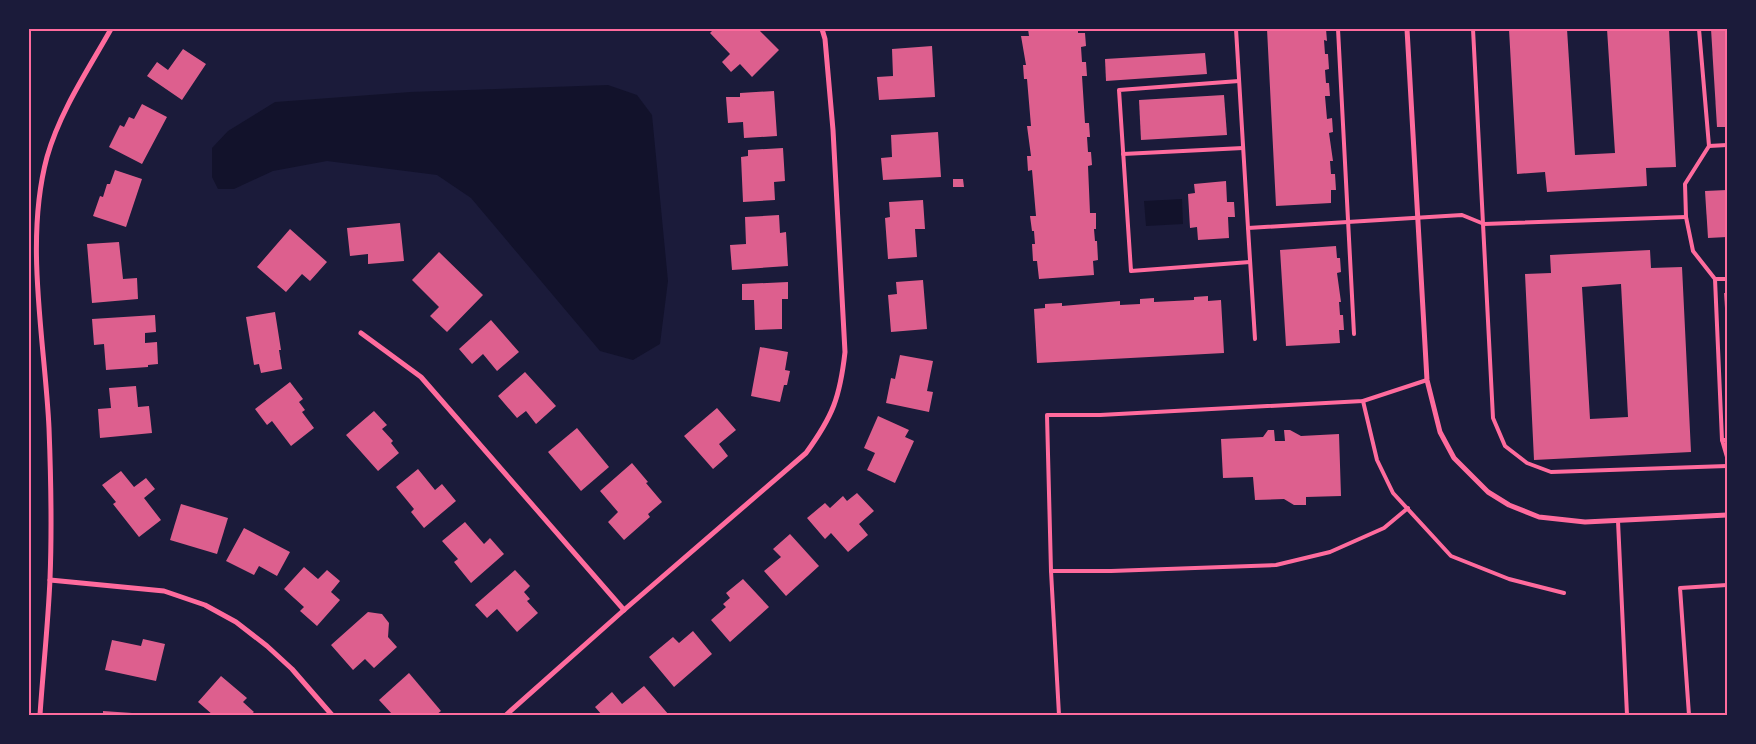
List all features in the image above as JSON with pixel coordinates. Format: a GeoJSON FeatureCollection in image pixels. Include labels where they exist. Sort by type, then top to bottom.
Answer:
{"type":"FeatureCollection","features":[{"type":"Feature","properties":{"kind":"street"},"geometry":{"type":"LineString","coordinates":[[40,715],[50,580],[52,503],[49,425],[39,308],[37,260],[39,205],[47,157],[66,108],[111,29]]}},
{"type":"Feature","properties":{"kind":"street"},"geometry":{"type":"LineString","coordinates":[[506,715],[806,453],[822,432],[835,406],[842,380],[844,352],[833,130],[825,39],[822,29]]}},
{"type":"Feature","properties":{"kind":"street"},"geometry":{"type":"LineString","coordinates":[[1407,29],[1427,380],[1440,432],[1454,458],[1488,492],[1509,505],[1539,516],[1585,522],[1727,514]]}},
{"type":"Feature","properties":{"kind":"street"},"geometry":{"type":"LineString","coordinates":[[361,333],[421,377],[624,610]]}},
{"type":"Feature","properties":{"kind":"street"},"geometry":{"type":"LineString","coordinates":[[50,580],[164,591],[205,605],[236,622],[267,646],[292,669],[332,715]]}},
{"type":"Feature","properties":{"kind":"lane"},"geometry":{"type":"LineString","coordinates":[[1236,29],[1255,339]]}},
{"type":"Feature","properties":{"kind":"lane"},"geometry":{"type":"LineString","coordinates":[[1338,29],[1354,334]]}},
{"type":"Feature","properties":{"kind":"lane"},"geometry":{"type":"LineString","coordinates":[[1473,29],[1493,418],[1505,446],[1527,463],[1551,472],[1727,466]]}},
{"type":"Feature","properties":{"kind":"lane"},"geometry":{"type":"LineString","coordinates":[[1699,29],[1709,146],[1685,184],[1686,217],[1692,251],[1714,279],[1727,457]]}},
{"type":"Feature","properties":{"kind":"lane"},"geometry":{"type":"LineString","coordinates":[[1239,81],[1119,90],[1131,270],[1250,262]]}},
{"type":"Feature","properties":{"kind":"lane"},"geometry":{"type":"LineString","coordinates":[[1709,146],[1727,145]]}},
{"type":"Feature","properties":{"kind":"lane"},"geometry":{"type":"LineString","coordinates":[[1124,154],[1243,148]]}},
{"type":"Feature","properties":{"kind":"lane"},"geometry":{"type":"LineString","coordinates":[[1248,228],[1462,215],[1484,224],[1686,217]]}},
{"type":"Feature","properties":{"kind":"lane"},"geometry":{"type":"LineString","coordinates":[[1714,279],[1727,279]]}},
{"type":"Feature","properties":{"kind":"lane"},"geometry":{"type":"LineString","coordinates":[[1059,715],[1051,571],[1046,415],[1100,415],[1363,401],[1427,380]]}},
{"type":"Feature","properties":{"kind":"lane"},"geometry":{"type":"LineString","coordinates":[[1363,401],[1377,460],[1393,493],[1451,556],[1509,579],[1564,593]]}},
{"type":"Feature","properties":{"kind":"lane"},"geometry":{"type":"LineString","coordinates":[[1051,571],[1111,571],[1276,565],[1330,552],[1384,528],[1408,508]]}},
{"type":"Feature","properties":{"kind":"lane"},"geometry":{"type":"LineString","coordinates":[[1618,521],[1627,715]]}},
{"type":"Feature","properties":{"kind":"lane"},"geometry":{"type":"LineString","coordinates":[[1689,715],[1680,588],[1727,585]]}},
{"type":"Feature","properties":{"kind":"shaded area"},"geometry":{"type":"Polygon","coordinates":[[[608,85],[637,95],[652,115],[668,281],[660,344],[633,360],[600,351],[471,198],[437,175],[327,161],[273,171],[234,189],[218,189],[212,177],[212,148],[228,131],[275,102],[410,92],[608,85]]]}},
{"type":"Feature","properties":{"kind":"shaded area"},"geometry":{"type":"Polygon","coordinates":[[[1182,199],[1183,224],[1146,226],[1144,201],[1182,199]]]}},
{"type":"Feature","properties":{"kind":"building"},"geometry":{"type":"Polygon","coordinates":[[[714,29],[758,29],[779,50],[752,77],[740,64],[731,72],[722,62],[730,54],[710,33],[714,29]]]}},
{"type":"Feature","properties":{"kind":"building"},"geometry":{"type":"Polygon","coordinates":[[[1028,29],[1078,29],[1078,33],[1085,33],[1086,46],[1081,47],[1082,62],[1086,62],[1087,76],[1082,76],[1085,123],[1089,123],[1090,137],[1087,137],[1088,152],[1091,152],[1092,165],[1088,166],[1090,213],[1096,213],[1096,229],[1094,229],[1098,260],[1093,261],[1094,275],[1039,279],[1037,261],[1033,261],[1032,244],[1035,244],[1030,216],[1036,216],[1032,170],[1028,171],[1027,156],[1031,156],[1027,126],[1031,126],[1027,79],[1024,79],[1023,65],[1026,65],[1021,36],[1029,36],[1028,29]]]}},
{"type":"Feature","properties":{"kind":"building"},"geometry":{"type":"Polygon","coordinates":[[[1267,29],[1326,29],[1327,41],[1324,40],[1325,54],[1328,54],[1329,69],[1325,70],[1330,96],[1325,96],[1327,119],[1332,118],[1333,132],[1329,133],[1333,161],[1330,161],[1331,174],[1335,174],[1336,190],[1331,190],[1331,203],[1276,206],[1267,29]]]}},
{"type":"Feature","properties":{"kind":"building"},"geometry":{"type":"Polygon","coordinates":[[[1509,29],[1567,29],[1575,155],[1615,153],[1607,29],[1669,29],[1676,167],[1646,168],[1647,186],[1547,192],[1545,172],[1517,174],[1509,29]]]}},
{"type":"Feature","properties":{"kind":"building"},"geometry":{"type":"Polygon","coordinates":[[[1711,29],[1727,29],[1727,127],[1717,127],[1711,29]]]}},
{"type":"Feature","properties":{"kind":"building"},"geometry":{"type":"Polygon","coordinates":[[[932,46],[935,97],[879,100],[877,77],[893,76],[892,49],[932,46]]]}},
{"type":"Feature","properties":{"kind":"building"},"geometry":{"type":"Polygon","coordinates":[[[183,49],[206,64],[182,100],[147,76],[157,62],[168,70],[183,49]]]}},
{"type":"Feature","properties":{"kind":"building"},"geometry":{"type":"Polygon","coordinates":[[[1205,53],[1207,74],[1106,81],[1105,59],[1205,53]]]}},
{"type":"Feature","properties":{"kind":"building"},"geometry":{"type":"Polygon","coordinates":[[[774,91],[777,136],[744,138],[743,122],[728,123],[726,97],[740,97],[740,93],[774,91]]]}},
{"type":"Feature","properties":{"kind":"building"},"geometry":{"type":"Polygon","coordinates":[[[1224,95],[1227,135],[1141,140],[1139,100],[1224,95]]]}},
{"type":"Feature","properties":{"kind":"building"},"geometry":{"type":"Polygon","coordinates":[[[142,104],[167,117],[142,164],[109,147],[120,125],[124,127],[129,117],[134,119],[142,104]]]}},
{"type":"Feature","properties":{"kind":"building"},"geometry":{"type":"Polygon","coordinates":[[[938,132],[941,177],[883,180],[881,158],[892,157],[891,135],[938,132]]]}},
{"type":"Feature","properties":{"kind":"building"},"geometry":{"type":"Polygon","coordinates":[[[783,148],[785,181],[774,182],[775,200],[743,202],[741,157],[748,156],[748,150],[783,148]]]}},
{"type":"Feature","properties":{"kind":"building"},"geometry":{"type":"Polygon","coordinates":[[[115,170],[142,179],[126,227],[93,216],[100,196],[103,197],[107,184],[110,184],[115,170]]]}},
{"type":"Feature","properties":{"kind":"building"},"geometry":{"type":"Polygon","coordinates":[[[953,179],[963,179],[964,187],[953,187],[953,179]]]}},
{"type":"Feature","properties":{"kind":"building"},"geometry":{"type":"Polygon","coordinates":[[[1226,181],[1227,202],[1234,202],[1235,217],[1228,217],[1229,238],[1198,240],[1197,227],[1190,228],[1188,194],[1195,193],[1194,184],[1226,181]]]}},
{"type":"Feature","properties":{"kind":"building"},"geometry":{"type":"Polygon","coordinates":[[[1727,190],[1727,237],[1708,238],[1705,191],[1727,190]]]}},
{"type":"Feature","properties":{"kind":"building"},"geometry":{"type":"Polygon","coordinates":[[[923,200],[925,229],[915,229],[917,257],[888,259],[885,218],[890,217],[889,202],[923,200]]]}},
{"type":"Feature","properties":{"kind":"building"},"geometry":{"type":"Polygon","coordinates":[[[779,215],[780,233],[786,232],[788,266],[732,270],[730,245],[746,244],[745,217],[779,215]]]}},
{"type":"Feature","properties":{"kind":"building"},"geometry":{"type":"Polygon","coordinates":[[[400,223],[404,261],[368,264],[368,254],[350,256],[347,228],[400,223]]]}},
{"type":"Feature","properties":{"kind":"building"},"geometry":{"type":"Polygon","coordinates":[[[290,229],[327,262],[310,281],[302,274],[286,292],[257,267],[290,229]]]}},
{"type":"Feature","properties":{"kind":"building"},"geometry":{"type":"Polygon","coordinates":[[[119,242],[123,279],[137,278],[138,299],[92,303],[87,244],[119,242]]]}},
{"type":"Feature","properties":{"kind":"building"},"geometry":{"type":"Polygon","coordinates":[[[1336,246],[1337,258],[1340,258],[1341,272],[1337,273],[1341,302],[1339,302],[1340,315],[1343,315],[1344,330],[1339,330],[1340,343],[1286,346],[1280,250],[1336,246]]]}},
{"type":"Feature","properties":{"kind":"building"},"geometry":{"type":"Polygon","coordinates":[[[1650,250],[1651,268],[1682,267],[1691,452],[1534,460],[1525,274],[1551,273],[1550,255],[1650,250]],[[1621,284],[1582,287],[1590,419],[1628,417],[1621,284]]]}},
{"type":"Feature","properties":{"kind":"building"},"geometry":{"type":"Polygon","coordinates":[[[439,252],[483,295],[447,332],[430,316],[439,307],[412,280],[439,252]]]}},
{"type":"Feature","properties":{"kind":"building"},"geometry":{"type":"Polygon","coordinates":[[[923,280],[927,329],[891,332],[888,295],[897,294],[896,282],[923,280]]]}},
{"type":"Feature","properties":{"kind":"building"},"geometry":{"type":"Polygon","coordinates":[[[788,282],[788,299],[782,299],[782,329],[755,330],[754,300],[742,300],[742,284],[788,282]]]}},
{"type":"Feature","properties":{"kind":"building"},"geometry":{"type":"Polygon","coordinates":[[[1724,293],[1727,293],[1727,323],[1726,323],[1724,293]]]}},
{"type":"Feature","properties":{"kind":"building"},"geometry":{"type":"Polygon","coordinates":[[[1208,296],[1208,301],[1221,300],[1224,353],[1037,363],[1034,309],[1045,308],[1045,304],[1062,303],[1062,306],[1120,301],[1120,305],[1140,304],[1140,299],[1154,298],[1154,302],[1194,300],[1194,297],[1208,296]]]}},
{"type":"Feature","properties":{"kind":"building"},"geometry":{"type":"Polygon","coordinates":[[[275,312],[282,369],[261,373],[259,364],[254,365],[246,317],[275,312]]]}},
{"type":"Feature","properties":{"kind":"building"},"geometry":{"type":"Polygon","coordinates":[[[155,315],[156,332],[145,333],[145,343],[157,342],[158,364],[148,365],[148,367],[106,370],[104,344],[94,345],[92,319],[155,315]]]}},
{"type":"Feature","properties":{"kind":"building"},"geometry":{"type":"Polygon","coordinates":[[[491,320],[519,352],[497,371],[483,354],[472,364],[459,349],[491,320]]]}},
{"type":"Feature","properties":{"kind":"building"},"geometry":{"type":"Polygon","coordinates":[[[760,347],[788,352],[785,370],[790,371],[780,402],[751,396],[760,347]]]}},
{"type":"Feature","properties":{"kind":"building"},"geometry":{"type":"Polygon","coordinates":[[[900,355],[933,361],[927,391],[933,392],[929,412],[886,403],[891,378],[895,379],[900,355]]]}},
{"type":"Feature","properties":{"kind":"building"},"geometry":{"type":"Polygon","coordinates":[[[525,372],[556,406],[536,424],[526,411],[517,418],[498,396],[525,372]]]}},
{"type":"Feature","properties":{"kind":"building"},"geometry":{"type":"Polygon","coordinates":[[[290,382],[303,399],[299,402],[305,410],[302,412],[314,428],[291,446],[272,421],[267,425],[255,409],[290,382]]]}},
{"type":"Feature","properties":{"kind":"building"},"geometry":{"type":"Polygon","coordinates":[[[136,386],[138,407],[149,406],[152,433],[100,438],[98,409],[111,408],[109,388],[136,386]]]}},
{"type":"Feature","properties":{"kind":"building"},"geometry":{"type":"Polygon","coordinates":[[[717,408],[736,430],[719,444],[728,456],[713,469],[684,436],[717,408]]]}},
{"type":"Feature","properties":{"kind":"building"},"geometry":{"type":"Polygon","coordinates":[[[374,411],[387,425],[382,429],[393,441],[391,443],[399,453],[378,471],[346,435],[374,411]]]}},
{"type":"Feature","properties":{"kind":"building"},"geometry":{"type":"Polygon","coordinates":[[[878,416],[909,430],[905,437],[914,441],[895,483],[867,470],[875,453],[864,448],[878,416]]]}},
{"type":"Feature","properties":{"kind":"building"},"geometry":{"type":"Polygon","coordinates":[[[577,428],[609,467],[581,491],[548,452],[577,428]]]}},
{"type":"Feature","properties":{"kind":"building"},"geometry":{"type":"Polygon","coordinates":[[[1268,430],[1274,430],[1275,441],[1285,441],[1284,430],[1290,430],[1301,436],[1339,434],[1341,496],[1306,497],[1306,505],[1294,505],[1284,499],[1255,500],[1253,477],[1223,478],[1221,439],[1263,437],[1268,430]]]}},
{"type":"Feature","properties":{"kind":"building"},"geometry":{"type":"Polygon","coordinates":[[[632,463],[662,502],[648,514],[650,517],[624,540],[608,522],[618,512],[600,491],[632,463]]]}},
{"type":"Feature","properties":{"kind":"building"},"geometry":{"type":"Polygon","coordinates":[[[418,469],[435,490],[442,484],[456,501],[424,528],[411,512],[414,509],[396,487],[418,469]]]}},
{"type":"Feature","properties":{"kind":"building"},"geometry":{"type":"Polygon","coordinates":[[[121,471],[134,487],[146,478],[155,489],[144,498],[161,520],[139,537],[113,504],[116,502],[102,485],[121,471]]]}},
{"type":"Feature","properties":{"kind":"building"},"geometry":{"type":"Polygon","coordinates":[[[857,493],[874,511],[859,524],[868,535],[848,552],[831,533],[825,539],[807,518],[825,503],[830,508],[843,496],[847,501],[857,493]]]}},
{"type":"Feature","properties":{"kind":"building"},"geometry":{"type":"Polygon","coordinates":[[[181,504],[228,518],[217,554],[170,540],[181,504]]]}},
{"type":"Feature","properties":{"kind":"building"},"geometry":{"type":"Polygon","coordinates":[[[465,522],[484,544],[490,538],[504,554],[471,583],[454,562],[458,559],[442,541],[465,522]]]}},
{"type":"Feature","properties":{"kind":"building"},"geometry":{"type":"Polygon","coordinates":[[[244,528],[290,552],[277,576],[259,566],[254,575],[226,561],[244,528]]]}},
{"type":"Feature","properties":{"kind":"building"},"geometry":{"type":"Polygon","coordinates":[[[790,534],[819,566],[786,596],[764,571],[781,557],[773,549],[790,534]]]}},
{"type":"Feature","properties":{"kind":"building"},"geometry":{"type":"Polygon","coordinates":[[[304,567],[318,579],[327,570],[340,581],[331,592],[340,600],[317,626],[300,611],[304,607],[284,589],[304,567]]]}},
{"type":"Feature","properties":{"kind":"building"},"geometry":{"type":"Polygon","coordinates":[[[515,570],[530,586],[524,592],[530,599],[527,601],[538,613],[517,632],[497,609],[487,618],[475,605],[515,570]]]}},
{"type":"Feature","properties":{"kind":"building"},"geometry":{"type":"Polygon","coordinates":[[[743,579],[769,607],[730,642],[711,620],[726,607],[723,604],[730,598],[726,593],[743,579]]]}},
{"type":"Feature","properties":{"kind":"building"},"geometry":{"type":"Polygon","coordinates":[[[368,612],[382,614],[389,623],[388,637],[397,647],[374,668],[365,659],[353,670],[331,645],[368,612]]]}},
{"type":"Feature","properties":{"kind":"building"},"geometry":{"type":"Polygon","coordinates":[[[693,631],[712,654],[674,687],[649,657],[673,637],[679,643],[693,631]]]}},
{"type":"Feature","properties":{"kind":"building"},"geometry":{"type":"Polygon","coordinates":[[[143,639],[165,644],[156,681],[105,670],[112,640],[141,646],[143,639]]]}},
{"type":"Feature","properties":{"kind":"building"},"geometry":{"type":"Polygon","coordinates":[[[409,673],[441,711],[436,715],[393,715],[379,700],[409,673]]]}},
{"type":"Feature","properties":{"kind":"building"},"geometry":{"type":"Polygon","coordinates":[[[221,676],[247,698],[243,702],[254,712],[250,715],[213,715],[198,702],[221,676]]]}},
{"type":"Feature","properties":{"kind":"building"},"geometry":{"type":"Polygon","coordinates":[[[644,686],[669,715],[602,715],[595,707],[612,692],[622,704],[644,686]]]}},
{"type":"Feature","properties":{"kind":"building"},"geometry":{"type":"Polygon","coordinates":[[[103,711],[132,713],[131,715],[103,715],[103,711]]]}}]}
